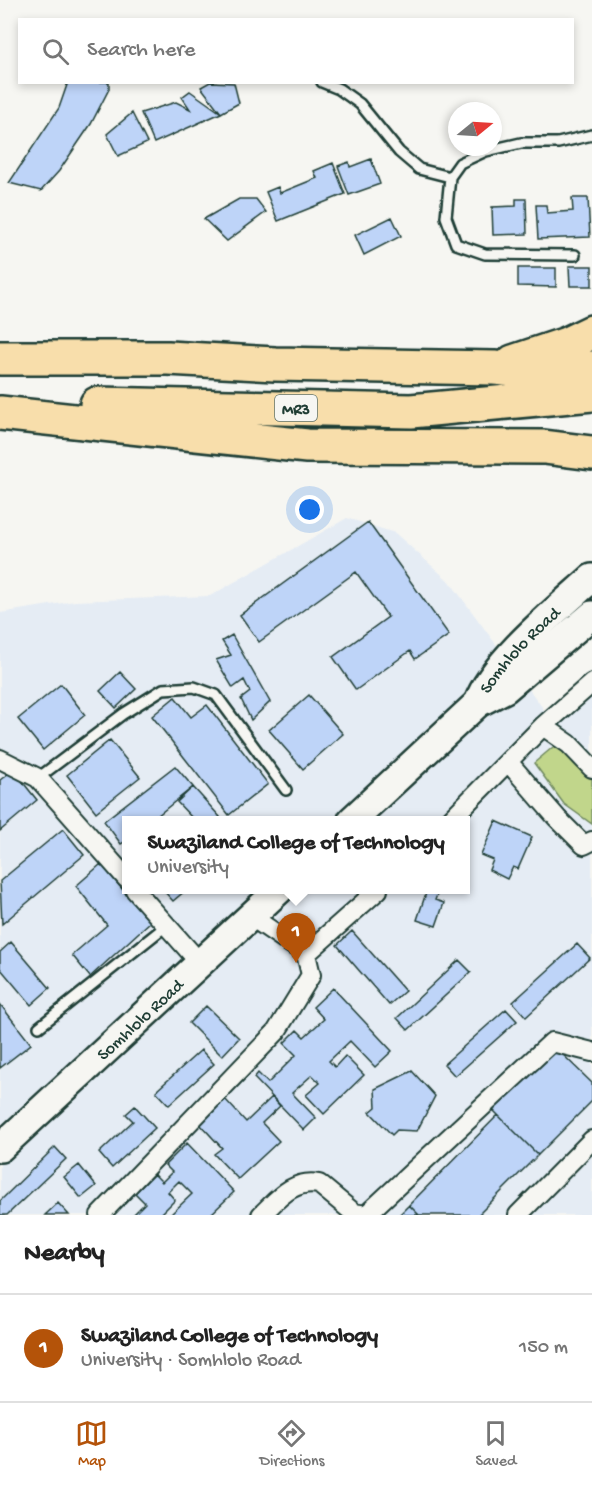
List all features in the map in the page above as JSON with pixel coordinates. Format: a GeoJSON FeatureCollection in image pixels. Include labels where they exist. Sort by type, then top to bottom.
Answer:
{"type":"FeatureCollection","features":[{"type":"Feature","properties":{"kind":"highway"},"geometry":{"type":"LineString","coordinates":[[494,369],[567,344],[592,332]]}},
{"type":"Feature","properties":{"kind":"highway"},"geometry":{"type":"LineString","coordinates":[[0,358],[168,358],[275,364],[544,372],[592,368]]}},
{"type":"Feature","properties":{"kind":"highway","name":"MR3"},"geometry":{"type":"LineString","coordinates":[[0,402],[411,411],[592,394]]}},
{"type":"Feature","properties":{"kind":"highway"},"geometry":{"type":"LineString","coordinates":[[0,413],[308,446],[544,447],[592,453]]}},
{"type":"Feature","properties":{"kind":"main road","name":"Somhlolo Road"},"geometry":{"type":"LineString","coordinates":[[478,703],[482,689],[492,676],[545,621],[592,578]]}},
{"type":"Feature","properties":{"kind":"main road","name":"Somhlolo Road"},"geometry":{"type":"LineString","coordinates":[[356,816],[478,703],[506,689],[592,615]]}},
{"type":"Feature","properties":{"kind":"main road","name":"Somhlolo Road"},"geometry":{"type":"LineString","coordinates":[[0,1148],[275,894]]}},
{"type":"Feature","properties":{"kind":"street"},"geometry":{"type":"LineString","coordinates":[[454,816],[509,763],[543,726],[592,683]]}},
{"type":"Feature","properties":{"kind":"street"},"geometry":{"type":"LineString","coordinates":[[543,726],[569,744],[592,768]]}},
{"type":"Feature","properties":{"kind":"street"},"geometry":{"type":"LineString","coordinates":[[0,759],[38,778],[122,874]]}},
{"type":"Feature","properties":{"kind":"street"},"geometry":{"type":"LineString","coordinates":[[509,763],[584,844],[592,841]]}},
{"type":"Feature","properties":{"kind":"street"},"geometry":{"type":"LineString","coordinates":[[139,894],[200,963]]}},
{"type":"Feature","properties":{"kind":"street"},"geometry":{"type":"LineString","coordinates":[[306,954],[374,894]]}},
{"type":"Feature","properties":{"kind":"street"},"geometry":{"type":"LineString","coordinates":[[100,1215],[276,1032],[310,975],[306,954],[250,916]]}},
{"type":"Feature","properties":{"kind":"street"},"geometry":{"type":"LineString","coordinates":[[261,1215],[293,1185],[312,1182],[319,1184],[354,1213],[366,1215],[552,1042],[592,1052]]}},
{"type":"Feature","properties":{"kind":"street"},"geometry":{"type":"LineString","coordinates":[[519,1215],[592,1140]]}},
{"type":"Feature","properties":{"kind":"lane"},"geometry":{"type":"LineString","coordinates":[[326,84],[339,89],[360,104],[399,152],[419,169],[450,177]]}},
{"type":"Feature","properties":{"kind":"lane"},"geometry":{"type":"LineString","coordinates":[[575,255],[485,254],[456,244],[446,217],[450,177],[460,163],[486,151],[521,143],[558,143],[592,135]]}},
{"type":"Feature","properties":{"kind":"lane"},"geometry":{"type":"LineString","coordinates":[[38,778],[123,714],[163,689],[194,687],[216,695],[286,790]]}},
{"type":"Feature","properties":{"kind":"lane"},"geometry":{"type":"LineString","coordinates":[[39,1027],[167,925]]}},
{"type":"Feature","properties":{"kind":"shaded area"},"geometry":{"type":"Polygon","coordinates":[[[347,518],[395,533],[450,582],[545,711],[592,676],[592,1215],[0,1215],[0,613],[75,601],[210,596],[347,518]]]}},
{"type":"Feature","properties":{"kind":"green space"},"geometry":{"type":"Polygon","coordinates":[[[559,742],[592,779],[592,824],[564,804],[534,763],[559,742]]]}},
{"type":"Feature","properties":{"kind":"building"},"geometry":{"type":"Polygon","coordinates":[[[67,84],[109,84],[109,89],[91,124],[59,171],[41,191],[9,183],[59,108],[67,84]]]}},
{"type":"Feature","properties":{"kind":"building"},"geometry":{"type":"Polygon","coordinates":[[[206,84],[234,84],[239,103],[221,113],[201,87],[206,84]]]}},
{"type":"Feature","properties":{"kind":"building"},"geometry":{"type":"Polygon","coordinates":[[[190,91],[221,113],[154,143],[141,113],[176,102],[190,109],[182,97],[190,91]]]}},
{"type":"Feature","properties":{"kind":"building"},"geometry":{"type":"Polygon","coordinates":[[[132,113],[147,143],[118,156],[107,134],[132,113]]]}},
{"type":"Feature","properties":{"kind":"building"},"geometry":{"type":"Polygon","coordinates":[[[371,159],[380,184],[349,195],[338,166],[349,162],[350,167],[371,159]]]}},
{"type":"Feature","properties":{"kind":"building"},"geometry":{"type":"Polygon","coordinates":[[[333,163],[345,194],[278,221],[266,192],[278,187],[280,193],[317,178],[314,171],[333,163]]]}},
{"type":"Feature","properties":{"kind":"building"},"geometry":{"type":"Polygon","coordinates":[[[572,198],[588,198],[590,237],[538,239],[536,205],[546,205],[547,213],[573,211],[572,198]]]}},
{"type":"Feature","properties":{"kind":"building"},"geometry":{"type":"Polygon","coordinates":[[[239,199],[256,199],[266,212],[227,241],[204,219],[239,199]]]}},
{"type":"Feature","properties":{"kind":"building"},"geometry":{"type":"Polygon","coordinates":[[[516,199],[526,199],[527,234],[493,235],[492,207],[516,206],[516,199]]]}},
{"type":"Feature","properties":{"kind":"building"},"geometry":{"type":"Polygon","coordinates":[[[392,217],[401,236],[364,255],[355,235],[392,217]]]}},
{"type":"Feature","properties":{"kind":"building"},"geometry":{"type":"Polygon","coordinates":[[[569,266],[592,266],[592,286],[570,286],[569,266]]]}},
{"type":"Feature","properties":{"kind":"building"},"geometry":{"type":"Polygon","coordinates":[[[518,268],[556,268],[556,287],[518,286],[518,268]]]}},
{"type":"Feature","properties":{"kind":"building"},"geometry":{"type":"Polygon","coordinates":[[[368,522],[449,635],[415,659],[410,651],[356,690],[333,657],[388,617],[356,572],[259,642],[240,615],[368,522]]]}},
{"type":"Feature","properties":{"kind":"building"},"geometry":{"type":"Polygon","coordinates":[[[232,635],[270,702],[251,720],[241,699],[250,692],[244,680],[233,688],[216,660],[231,655],[222,641],[232,635]]]}},
{"type":"Feature","properties":{"kind":"building"},"geometry":{"type":"Polygon","coordinates":[[[120,672],[136,689],[116,708],[100,691],[120,672]]]}},
{"type":"Feature","properties":{"kind":"building"},"geometry":{"type":"Polygon","coordinates":[[[61,684],[85,715],[43,750],[18,719],[61,684]]]}},
{"type":"Feature","properties":{"kind":"building"},"geometry":{"type":"Polygon","coordinates":[[[309,695],[343,734],[303,769],[269,730],[309,695]]]}},
{"type":"Feature","properties":{"kind":"building"},"geometry":{"type":"Polygon","coordinates":[[[175,697],[191,717],[207,705],[268,784],[229,815],[152,716],[175,697]]]}},
{"type":"Feature","properties":{"kind":"building"},"geometry":{"type":"Polygon","coordinates":[[[110,740],[140,777],[96,812],[67,775],[110,740]]]}},
{"type":"Feature","properties":{"kind":"building"},"geometry":{"type":"Polygon","coordinates":[[[175,766],[193,787],[157,816],[122,816],[121,844],[104,821],[175,766]]]}},
{"type":"Feature","properties":{"kind":"building"},"geometry":{"type":"Polygon","coordinates":[[[13,770],[37,800],[0,831],[0,780],[13,770]]]}},
{"type":"Feature","properties":{"kind":"building"},"geometry":{"type":"Polygon","coordinates":[[[193,787],[219,816],[190,816],[177,802],[193,787]]]}},
{"type":"Feature","properties":{"kind":"building"},"geometry":{"type":"Polygon","coordinates":[[[496,821],[532,837],[518,869],[513,867],[507,879],[489,870],[493,860],[481,855],[496,821]]]}},
{"type":"Feature","properties":{"kind":"building"},"geometry":{"type":"Polygon","coordinates":[[[63,829],[84,855],[2,924],[0,881],[63,829]]]}},
{"type":"Feature","properties":{"kind":"building"},"geometry":{"type":"Polygon","coordinates":[[[101,864],[122,889],[122,894],[126,894],[150,922],[90,977],[72,955],[107,925],[76,886],[101,864]]]}},
{"type":"Feature","properties":{"kind":"building"},"geometry":{"type":"Polygon","coordinates":[[[167,894],[181,894],[173,901],[167,894]]]}},
{"type":"Feature","properties":{"kind":"building"},"geometry":{"type":"Polygon","coordinates":[[[426,894],[437,894],[435,900],[444,903],[436,926],[417,920],[426,894]]]}},
{"type":"Feature","properties":{"kind":"building"},"geometry":{"type":"Polygon","coordinates":[[[352,931],[405,991],[389,1005],[337,945],[352,931]]]}},
{"type":"Feature","properties":{"kind":"building"},"geometry":{"type":"Polygon","coordinates":[[[11,942],[50,988],[31,1005],[0,968],[0,952],[11,942]]]}},
{"type":"Feature","properties":{"kind":"building"},"geometry":{"type":"Polygon","coordinates":[[[577,944],[590,958],[526,1017],[513,1002],[577,944]]]}},
{"type":"Feature","properties":{"kind":"building"},"geometry":{"type":"Polygon","coordinates":[[[459,960],[471,972],[408,1030],[397,1018],[459,960]]]}},
{"type":"Feature","properties":{"kind":"building"},"geometry":{"type":"Polygon","coordinates":[[[333,988],[392,1051],[375,1067],[350,1041],[329,1061],[335,1067],[345,1056],[364,1075],[324,1114],[306,1095],[320,1083],[312,1075],[292,1093],[316,1118],[304,1130],[254,1078],[258,1073],[268,1083],[296,1055],[284,1043],[297,1030],[304,1037],[324,1019],[313,1007],[333,988]]]}},
{"type":"Feature","properties":{"kind":"building"},"geometry":{"type":"Polygon","coordinates":[[[0,1004],[31,1044],[0,1068],[0,1004]]]}},
{"type":"Feature","properties":{"kind":"building"},"geometry":{"type":"Polygon","coordinates":[[[206,1006],[239,1038],[222,1056],[189,1023],[206,1006]]]}},
{"type":"Feature","properties":{"kind":"building"},"geometry":{"type":"Polygon","coordinates":[[[506,1009],[517,1021],[455,1076],[444,1064],[506,1009]]]}},
{"type":"Feature","properties":{"kind":"building"},"geometry":{"type":"Polygon","coordinates":[[[553,1045],[592,1083],[592,1101],[538,1155],[491,1108],[553,1045]]]}},
{"type":"Feature","properties":{"kind":"building"},"geometry":{"type":"Polygon","coordinates":[[[201,1050],[214,1064],[169,1105],[156,1091],[201,1050]]]}},
{"type":"Feature","properties":{"kind":"building"},"geometry":{"type":"Polygon","coordinates":[[[412,1071],[435,1096],[417,1131],[397,1130],[392,1135],[370,1112],[376,1107],[375,1089],[412,1071]]]}},
{"type":"Feature","properties":{"kind":"building"},"geometry":{"type":"Polygon","coordinates":[[[272,1097],[280,1106],[262,1123],[279,1141],[238,1179],[214,1154],[222,1148],[199,1123],[225,1099],[246,1122],[272,1097]]]}},
{"type":"Feature","properties":{"kind":"building"},"geometry":{"type":"Polygon","coordinates":[[[135,1106],[155,1128],[112,1168],[99,1153],[133,1121],[126,1114],[135,1106]]]}},
{"type":"Feature","properties":{"kind":"building"},"geometry":{"type":"Polygon","coordinates":[[[498,1115],[538,1155],[478,1215],[419,1215],[409,1205],[498,1115]]]}},
{"type":"Feature","properties":{"kind":"building"},"geometry":{"type":"Polygon","coordinates":[[[187,1143],[234,1192],[210,1215],[170,1215],[192,1194],[179,1181],[168,1192],[175,1200],[160,1215],[133,1215],[145,1203],[135,1193],[154,1174],[162,1182],[172,1172],[165,1165],[187,1143]]]}},
{"type":"Feature","properties":{"kind":"building"},"geometry":{"type":"Polygon","coordinates":[[[55,1147],[66,1159],[7,1215],[0,1215],[0,1201],[55,1147]]]}},
{"type":"Feature","properties":{"kind":"building"},"geometry":{"type":"Polygon","coordinates":[[[79,1165],[96,1186],[81,1198],[64,1177],[79,1165]]]}},
{"type":"Feature","properties":{"kind":"building"},"geometry":{"type":"Polygon","coordinates":[[[58,1203],[69,1215],[45,1215],[58,1203]]]}},
{"type":"Feature","properties":{"kind":"building"},"geometry":{"type":"Polygon","coordinates":[[[409,1205],[419,1215],[399,1215],[409,1205]]]}},
{"type":"Feature","properties":{"kind":"place","name":"Swaziland College of Technology"},"geometry":{"type":"Point","coordinates":[296,963]}}]}
